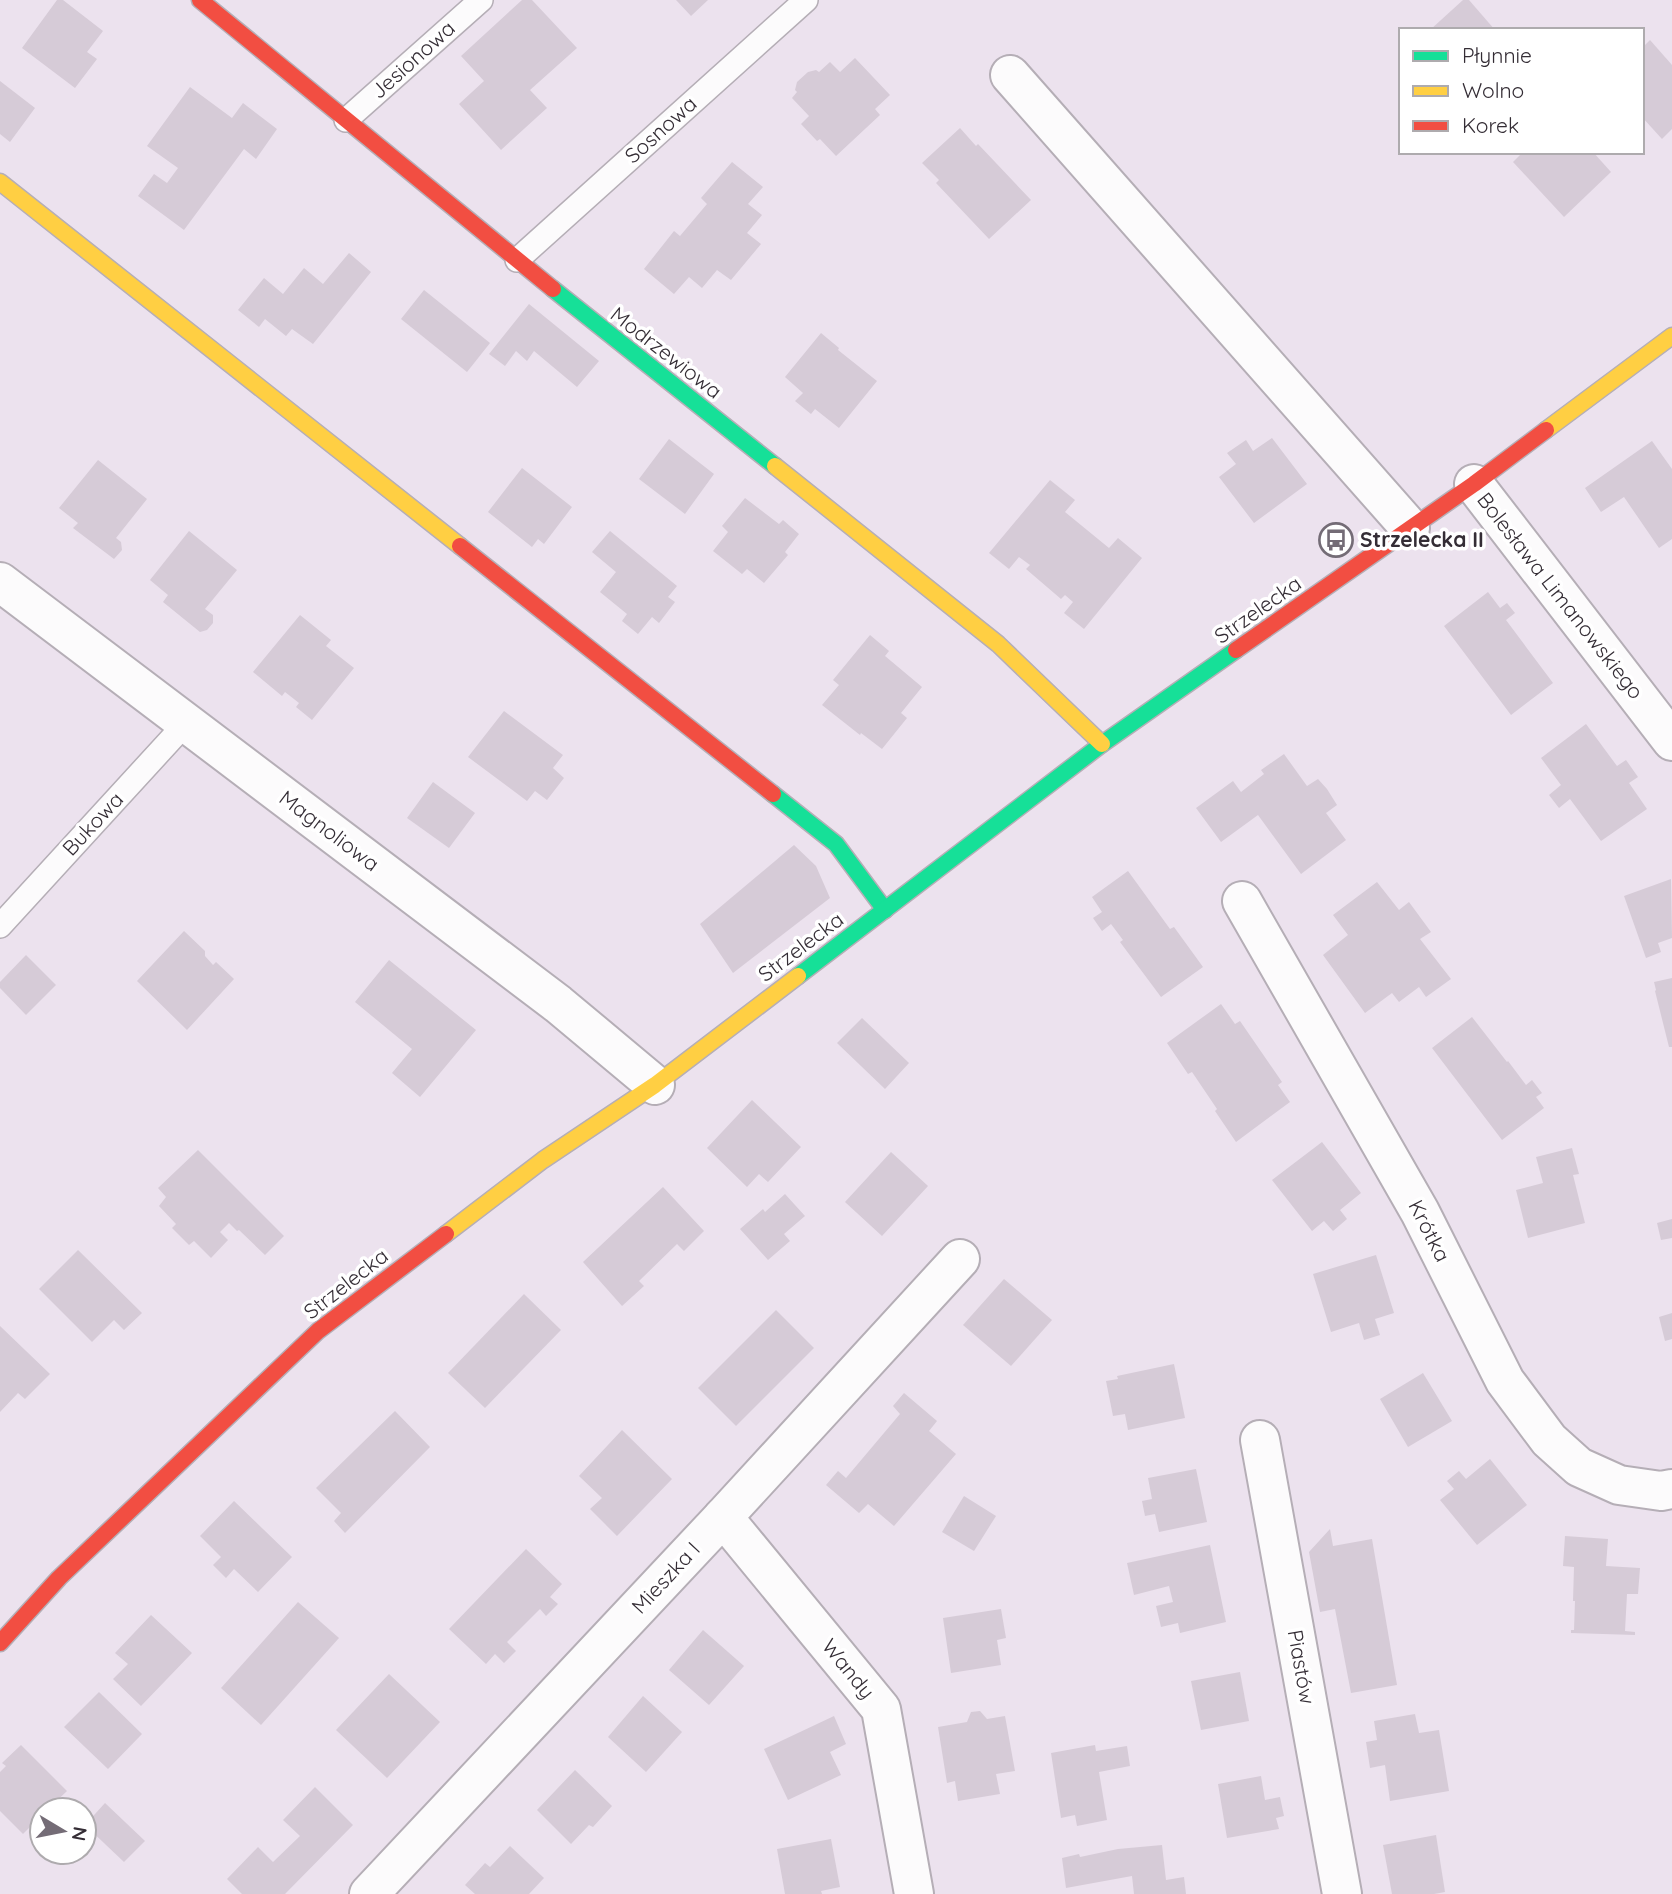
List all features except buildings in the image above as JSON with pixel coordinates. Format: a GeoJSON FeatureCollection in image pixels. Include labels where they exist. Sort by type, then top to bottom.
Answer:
{"type":"FeatureCollection","features":[{"type":"Feature","properties":{"kind":"street","name":"Modrzewiowa"},"geometry":{"type":"LineString","coordinates":[[200,0],[517,260],[998,644],[1102,744]]}},
{"type":"Feature","properties":{"kind":"street"},"geometry":{"type":"LineString","coordinates":[[1010,75],[1410,528]]}},
{"type":"Feature","properties":{"kind":"street"},"geometry":{"type":"LineString","coordinates":[[0,182],[836,844],[885,910]]}},
{"type":"Feature","properties":{"kind":"street","name":"Strzelecka"},"geometry":{"type":"LineString","coordinates":[[0,1643],[59,1578],[318,1331],[543,1160],[655,1085],[1102,744],[1474,484],[1672,336]]}},
{"type":"Feature","properties":{"kind":"street","name":"Bolesława Limanowskiego"},"geometry":{"type":"LineString","coordinates":[[1474,484],[1672,741]]}},
{"type":"Feature","properties":{"kind":"street","name":"Magnoliowa"},"geometry":{"type":"LineString","coordinates":[[0,582],[558,1004],[655,1085]]}},
{"type":"Feature","properties":{"kind":"street","name":"Krótka"},"geometry":{"type":"LineString","coordinates":[[1242,901],[1419,1212],[1505,1381],[1549,1440],[1579,1467],[1619,1485],[1661,1491],[1672,1489]]}},
{"type":"Feature","properties":{"kind":"street","name":"Mieszka I"},"geometry":{"type":"LineString","coordinates":[[369,1894],[723,1517],[960,1259]]}},
{"type":"Feature","properties":{"kind":"street","name":"Piastów"},"geometry":{"type":"LineString","coordinates":[[1260,1440],[1342,1894]]}},
{"type":"Feature","properties":{"kind":"street","name":"Wandy"},"geometry":{"type":"LineString","coordinates":[[723,1517],[881,1709],[914,1894]]}},
{"type":"Feature","properties":{"kind":"lane","name":"Jesionowa"},"geometry":{"type":"LineString","coordinates":[[346,120],[481,0]]}},
{"type":"Feature","properties":{"kind":"lane","name":"Sosnowa"},"geometry":{"type":"LineString","coordinates":[[517,260],[806,0]]}},
{"type":"Feature","properties":{"kind":"lane","name":"Bukowa"},"geometry":{"type":"LineString","coordinates":[[0,926],[186,723]]}},
{"type":"Feature","properties":{"kind":"traffic: fast"},"geometry":{"type":"LineString","coordinates":[[553,289],[775,466]]}},
{"type":"Feature","properties":{"kind":"traffic: fast"},"geometry":{"type":"LineString","coordinates":[[798,976],[1102,744],[1236,650]]}},
{"type":"Feature","properties":{"kind":"traffic: fast"},"geometry":{"type":"LineString","coordinates":[[773,794],[836,844],[885,910]]}},
{"type":"Feature","properties":{"kind":"traffic: slow"},"geometry":{"type":"LineString","coordinates":[[0,182],[460,546]]}},
{"type":"Feature","properties":{"kind":"traffic: slow"},"geometry":{"type":"LineString","coordinates":[[1546,430],[1672,336]]}},
{"type":"Feature","properties":{"kind":"traffic: slow"},"geometry":{"type":"LineString","coordinates":[[775,466],[998,644],[1102,744]]}},
{"type":"Feature","properties":{"kind":"traffic: slow"},"geometry":{"type":"LineString","coordinates":[[446,1234],[543,1160],[655,1085],[798,976]]}},
{"type":"Feature","properties":{"kind":"traffic: jam"},"geometry":{"type":"LineString","coordinates":[[200,0],[553,289]]}},
{"type":"Feature","properties":{"kind":"traffic: jam"},"geometry":{"type":"LineString","coordinates":[[1236,650],[1474,484],[1546,430]]}},
{"type":"Feature","properties":{"kind":"traffic: jam"},"geometry":{"type":"LineString","coordinates":[[460,546],[773,794]]}},
{"type":"Feature","properties":{"kind":"traffic: jam"},"geometry":{"type":"LineString","coordinates":[[0,1643],[59,1578],[318,1331],[446,1234]]}},
{"type":"Feature","properties":{"kind":"place","name":"Strzelecka II"},"geometry":{"type":"Point","coordinates":[1336,540]}}]}
